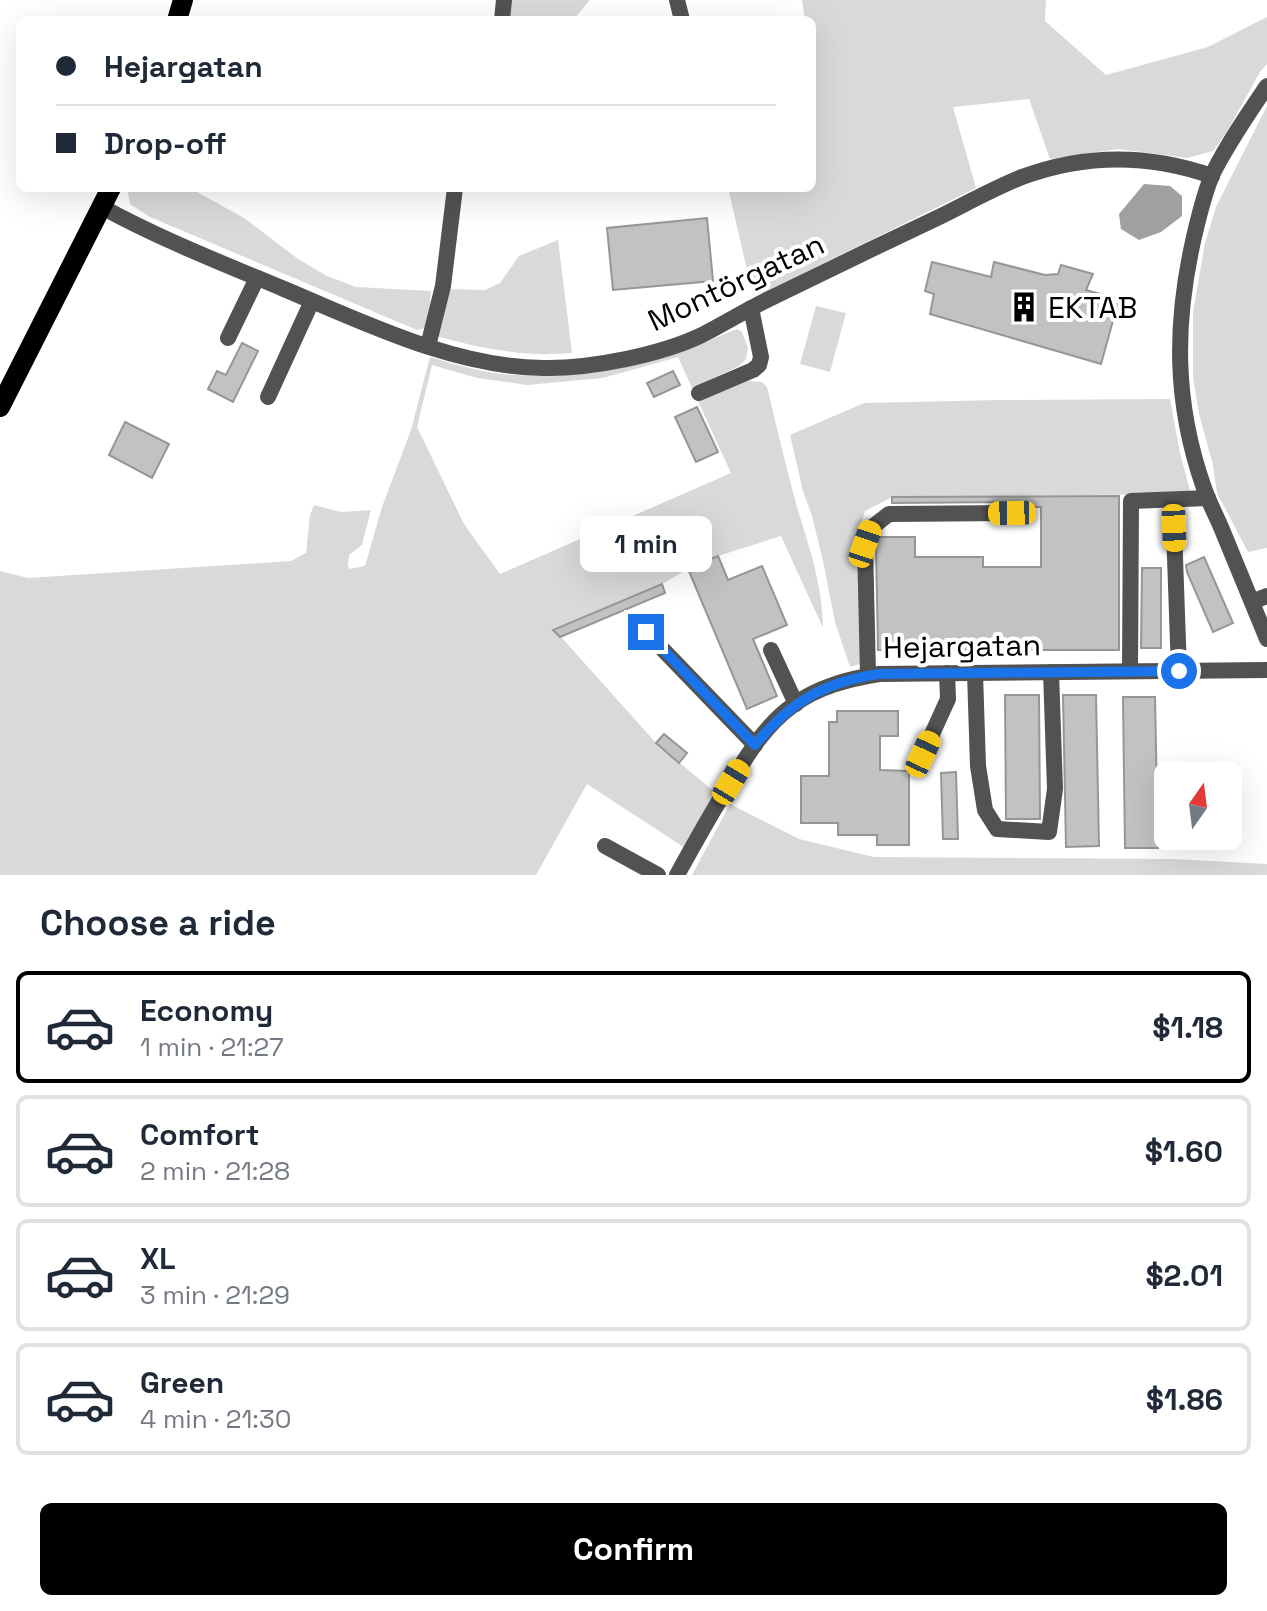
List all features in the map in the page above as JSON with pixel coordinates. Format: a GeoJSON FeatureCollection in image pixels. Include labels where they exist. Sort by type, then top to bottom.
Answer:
{"type":"FeatureCollection","features":[{"type":"Feature","properties":{"kind":"main road"},"geometry":{"type":"LineString","coordinates":[[0,407],[109,192]]}},
{"type":"Feature","properties":{"kind":"street"},"geometry":{"type":"LineString","coordinates":[[1267,86],[1212,176],[1188,261],[1179,336],[1183,401],[1197,467],[1208,498],[1259,599],[1267,639]]}},
{"type":"Feature","properties":{"kind":"street","name":"Montörgatan"},"geometry":{"type":"LineString","coordinates":[[102,207],[257,278],[428,346],[465,358],[543,368],[576,367],[676,345],[1040,171],[1086,161],[1127,159],[1172,164],[1212,176]]}},
{"type":"Feature","properties":{"kind":"street"},"geometry":{"type":"LineString","coordinates":[[428,346],[443,286],[455,192]]}},
{"type":"Feature","properties":{"kind":"street"},"geometry":{"type":"LineString","coordinates":[[228,338],[257,278]]}},
{"type":"Feature","properties":{"kind":"street"},"geometry":{"type":"LineString","coordinates":[[268,397],[312,301]]}},
{"type":"Feature","properties":{"kind":"street"},"geometry":{"type":"LineString","coordinates":[[699,393],[759,365],[761,357],[751,308]]}},
{"type":"Feature","properties":{"kind":"street"},"geometry":{"type":"LineString","coordinates":[[1130,671],[1131,501],[1208,498]]}},
{"type":"Feature","properties":{"kind":"street"},"geometry":{"type":"LineString","coordinates":[[1173,500],[1179,671]]}},
{"type":"Feature","properties":{"kind":"street"},"geometry":{"type":"LineString","coordinates":[[868,675],[865,544],[871,528],[889,514],[1012,513]]}},
{"type":"Feature","properties":{"kind":"street"},"geometry":{"type":"LineString","coordinates":[[646,632],[755,745]]}},
{"type":"Feature","properties":{"kind":"street"},"geometry":{"type":"LineString","coordinates":[[771,650],[796,704]]}},
{"type":"Feature","properties":{"kind":"street","name":"Hejargatan"},"geometry":{"type":"LineString","coordinates":[[677,875],[715,807],[770,725],[817,691],[852,678],[947,673],[1267,670]]}},
{"type":"Feature","properties":{"kind":"street"},"geometry":{"type":"LineString","coordinates":[[975,673],[978,766],[985,810],[997,829],[1049,832],[1055,789],[1051,672]]}},
{"type":"Feature","properties":{"kind":"street"},"geometry":{"type":"LineString","coordinates":[[923,754],[948,699],[947,673]]}},
{"type":"Feature","properties":{"kind":"street"},"geometry":{"type":"LineString","coordinates":[[605,846],[658,875]]}},
{"type":"Feature","properties":{"kind":"shaded area"},"geometry":{"type":"Polygon","coordinates":[[[508,0],[590,0],[576,16],[506,16],[508,0]]]}},
{"type":"Feature","properties":{"kind":"shaded area"},"geometry":{"type":"Polygon","coordinates":[[[802,0],[1046,0],[1045,21],[1106,75],[1208,47],[1267,17],[1267,64],[1213,151],[1187,158],[1118,149],[1050,159],[1029,99],[953,107],[976,188],[763,293],[753,295],[729,192],[816,192],[816,16],[804,16],[802,0]]]}},
{"type":"Feature","properties":{"kind":"shaded area"},"geometry":{"type":"Polygon","coordinates":[[[1267,106],[1267,548],[1248,552],[1217,493],[1193,377],[1193,312],[1205,243],[1216,207],[1267,106]]]}},
{"type":"Feature","properties":{"kind":"shaded area"},"geometry":{"type":"Polygon","coordinates":[[[1144,184],[1170,186],[1182,196],[1182,216],[1161,232],[1139,240],[1121,229],[1119,214],[1144,184]]]}},
{"type":"Feature","properties":{"kind":"shaded area"},"geometry":{"type":"Polygon","coordinates":[[[128,192],[197,192],[244,218],[298,259],[327,276],[356,287],[431,291],[428,327],[417,330],[150,217],[130,204],[128,192]]]}},
{"type":"Feature","properties":{"kind":"shaded area"},"geometry":{"type":"Polygon","coordinates":[[[558,240],[572,353],[505,351],[439,337],[437,329],[447,289],[485,290],[500,283],[519,256],[558,240]]]}},
{"type":"Feature","properties":{"kind":"shaded area"},"geometry":{"type":"Polygon","coordinates":[[[816,306],[846,313],[830,372],[800,364],[816,306]]]}},
{"type":"Feature","properties":{"kind":"shaded area"},"geometry":{"type":"Polygon","coordinates":[[[737,329],[742,332],[748,348],[746,359],[739,366],[692,388],[678,357],[603,378],[527,385],[477,378],[432,365],[417,427],[464,524],[500,574],[731,473],[697,399],[748,381],[762,382],[767,387],[817,577],[823,628],[781,536],[718,556],[662,584],[554,629],[656,743],[716,793],[685,848],[587,784],[536,875],[0,875],[0,571],[28,578],[291,561],[306,553],[314,505],[341,512],[371,510],[362,545],[349,555],[350,569],[365,566],[382,507],[411,430],[430,357],[502,374],[567,375],[611,370],[653,360],[737,329]]]}},
{"type":"Feature","properties":{"kind":"shaded area"},"geometry":{"type":"Polygon","coordinates":[[[1170,399],[1191,494],[892,497],[865,511],[860,528],[860,664],[850,667],[835,622],[823,561],[790,435],[864,403],[1170,399]]]}},
{"type":"Feature","properties":{"kind":"shaded area"},"geometry":{"type":"Polygon","coordinates":[[[730,804],[799,839],[874,857],[1174,859],[1267,864],[1267,875],[692,875],[730,804]]]}},
{"type":"Feature","properties":{"kind":"building"},"geometry":{"type":"Polygon","coordinates":[[[707,218],[713,281],[613,290],[607,228],[707,218]]]}},
{"type":"Feature","properties":{"kind":"building","name":"EKTAB"},"geometry":{"type":"Polygon","coordinates":[[[932,262],[991,277],[994,262],[1045,275],[1058,274],[1061,265],[1093,274],[1086,290],[1119,299],[1101,364],[930,314],[934,294],[925,291],[932,262]]]}},
{"type":"Feature","properties":{"kind":"building"},"geometry":{"type":"Polygon","coordinates":[[[242,343],[258,351],[233,402],[208,389],[217,371],[226,375],[242,343]]]}},
{"type":"Feature","properties":{"kind":"building"},"geometry":{"type":"Polygon","coordinates":[[[673,371],[680,385],[654,397],[647,383],[673,371]]]}},
{"type":"Feature","properties":{"kind":"building"},"geometry":{"type":"Polygon","coordinates":[[[697,407],[718,452],[696,462],[675,417],[697,407]]]}},
{"type":"Feature","properties":{"kind":"building"},"geometry":{"type":"Polygon","coordinates":[[[125,422],[169,444],[152,478],[109,455],[125,422]]]}},
{"type":"Feature","properties":{"kind":"building"},"geometry":{"type":"Polygon","coordinates":[[[1119,496],[1119,650],[878,650],[876,546],[879,537],[915,537],[915,557],[983,557],[983,567],[1041,567],[1041,507],[1021,507],[1012,502],[892,503],[892,497],[1119,496]]]}},
{"type":"Feature","properties":{"kind":"building"},"geometry":{"type":"Polygon","coordinates":[[[718,556],[728,580],[762,566],[787,625],[753,639],[777,696],[747,709],[688,569],[718,556]]]}},
{"type":"Feature","properties":{"kind":"building"},"geometry":{"type":"Polygon","coordinates":[[[1204,557],[1233,623],[1213,632],[1186,565],[1204,557]]]}},
{"type":"Feature","properties":{"kind":"building"},"geometry":{"type":"Polygon","coordinates":[[[1142,568],[1161,568],[1161,648],[1141,648],[1142,568]]]}},
{"type":"Feature","properties":{"kind":"building"},"geometry":{"type":"Polygon","coordinates":[[[662,584],[665,593],[560,637],[553,630],[662,584]]]}},
{"type":"Feature","properties":{"kind":"building"},"geometry":{"type":"Polygon","coordinates":[[[1005,695],[1039,695],[1040,819],[1006,819],[1005,695]]]}},
{"type":"Feature","properties":{"kind":"building"},"geometry":{"type":"Polygon","coordinates":[[[1063,695],[1096,695],[1099,846],[1066,847],[1063,695]]]}},
{"type":"Feature","properties":{"kind":"building"},"geometry":{"type":"Polygon","coordinates":[[[1123,697],[1155,697],[1154,848],[1125,848],[1123,697]]]}},
{"type":"Feature","properties":{"kind":"building"},"geometry":{"type":"Polygon","coordinates":[[[837,711],[898,711],[898,736],[880,736],[880,770],[909,771],[909,845],[877,845],[877,835],[838,835],[838,823],[801,823],[801,776],[829,776],[829,722],[837,722],[837,711]]]}},
{"type":"Feature","properties":{"kind":"building"},"geometry":{"type":"Polygon","coordinates":[[[664,734],[687,753],[679,763],[656,743],[664,734]]]}},
{"type":"Feature","properties":{"kind":"building"},"geometry":{"type":"Polygon","coordinates":[[[956,772],[958,839],[943,839],[941,773],[956,772]]]}},
{"type":"Feature","properties":{"kind":"place","name":"EKTAB"},"geometry":{"type":"Point","coordinates":[1024,307]}},
{"type":"Feature","properties":{"kind":"route"},"geometry":{"type":"LineString","coordinates":[[646,632],[755,745],[770,725],[792,706],[817,691],[852,678],[879,674],[1179,671]]}}]}
